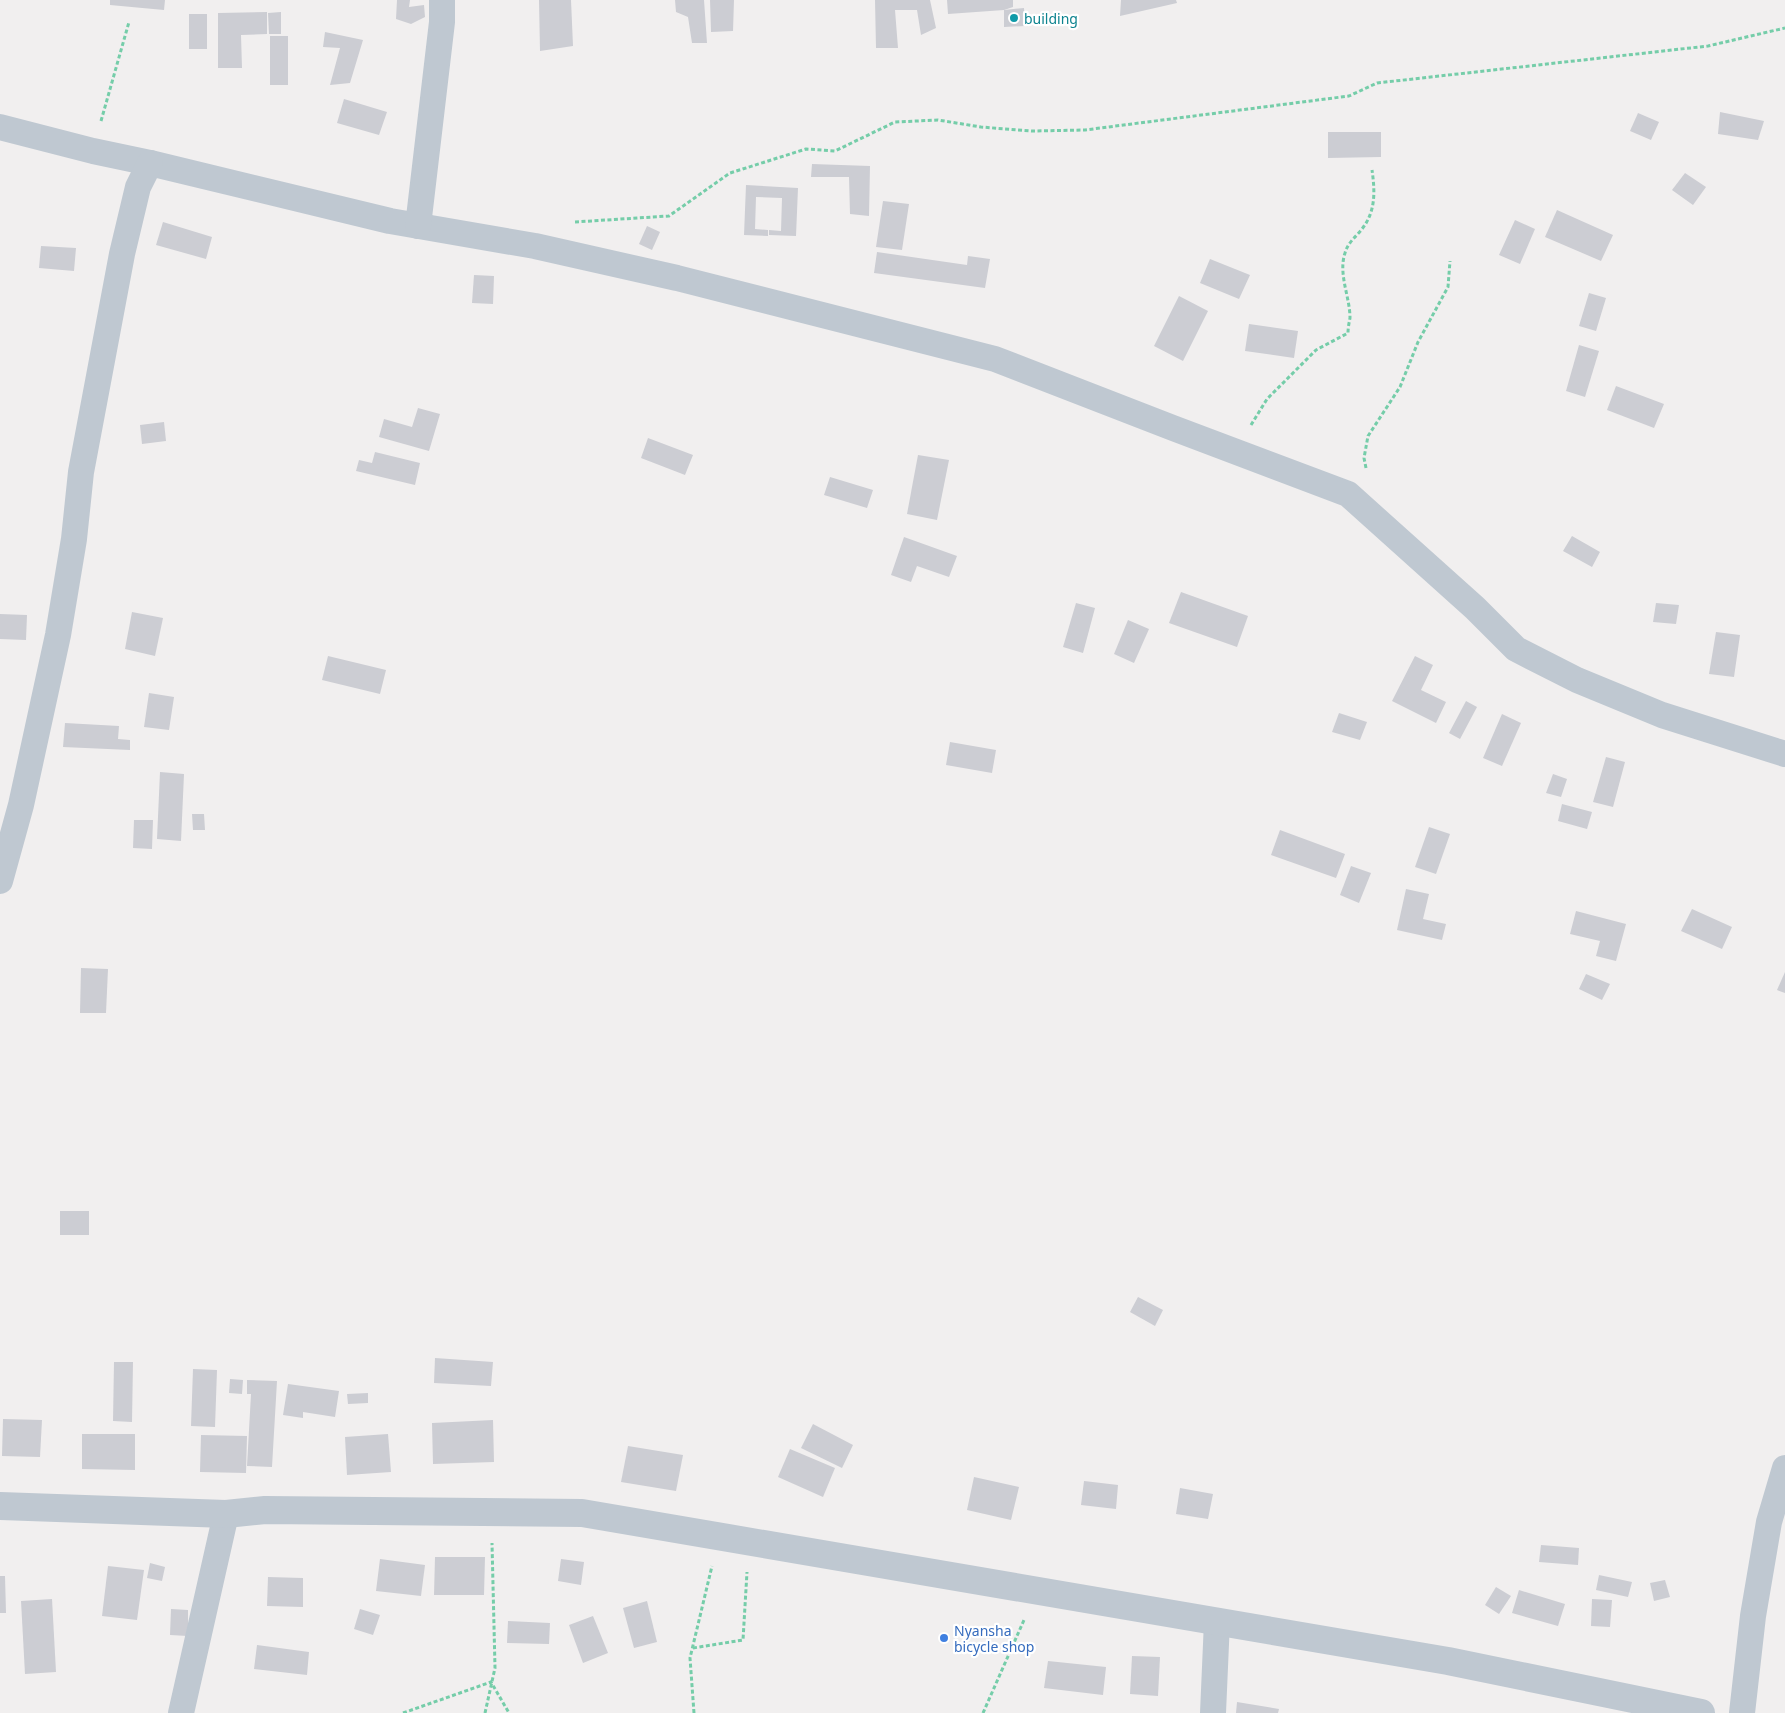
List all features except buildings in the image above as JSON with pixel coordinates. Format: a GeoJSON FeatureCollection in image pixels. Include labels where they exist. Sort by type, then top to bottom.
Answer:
{"type":"FeatureCollection","features":[{"type":"Feature","properties":{"kind":"street"},"geometry":{"type":"LineString","coordinates":[[418,226],[442,22],[442,0]]}},
{"type":"Feature","properties":{"kind":"street"},"geometry":{"type":"LineString","coordinates":[[0,127],[93,151],[390,221],[535,246],[678,278],[995,358],[1348,494],[1475,608],[1516,649],[1577,680],[1662,715],[1785,754]]}},
{"type":"Feature","properties":{"kind":"street"},"geometry":{"type":"LineString","coordinates":[[0,881],[21,805],[58,636],[74,539],[81,472],[122,254],[138,187],[150,163]]}},
{"type":"Feature","properties":{"kind":"street"},"geometry":{"type":"LineString","coordinates":[[1742,1713],[1753,1616],[1769,1522],[1785,1468]]}},
{"type":"Feature","properties":{"kind":"street"},"geometry":{"type":"LineString","coordinates":[[0,1506],[226,1514],[265,1510],[582,1513],[1448,1660],[1701,1713]]}},
{"type":"Feature","properties":{"kind":"street"},"geometry":{"type":"LineString","coordinates":[[181,1713],[226,1514]]}},
{"type":"Feature","properties":{"kind":"street"},"geometry":{"type":"LineString","coordinates":[[1213,1713],[1217,1622]]}},
{"type":"Feature","properties":{"kind":"path"},"geometry":{"type":"LineString","coordinates":[[93,151],[129,22]]}},
{"type":"Feature","properties":{"kind":"path"},"geometry":{"type":"LineString","coordinates":[[569,222],[668,216],[730,173],[806,149],[836,151],[895,122],[938,120],[981,127],[1032,131],[1085,130],[1349,96],[1377,83],[1708,46],[1785,28]]}},
{"type":"Feature","properties":{"kind":"path"},"geometry":{"type":"LineString","coordinates":[[1234,451],[1267,399],[1316,350],[1348,333],[1350,317],[1342,265],[1350,241],[1362,229],[1371,214],[1375,190],[1372,170]]}},
{"type":"Feature","properties":{"kind":"path"},"geometry":{"type":"LineString","coordinates":[[1367,474],[1364,458],[1368,436],[1400,387],[1418,342],[1448,286],[1450,261]]}},
{"type":"Feature","properties":{"kind":"path"},"geometry":{"type":"LineString","coordinates":[[485,1713],[495,1668],[491,1513]]}},
{"type":"Feature","properties":{"kind":"path"},"geometry":{"type":"LineString","coordinates":[[694,1713],[690,1658],[719,1537]]}},
{"type":"Feature","properties":{"kind":"path"},"geometry":{"type":"LineString","coordinates":[[693,1648],[743,1640],[749,1542]]}},
{"type":"Feature","properties":{"kind":"path"},"geometry":{"type":"LineString","coordinates":[[983,1713],[1037,1591]]}},
{"type":"Feature","properties":{"kind":"path"},"geometry":{"type":"LineString","coordinates":[[403,1713],[492,1682]]}},
{"type":"Feature","properties":{"kind":"path"},"geometry":{"type":"LineString","coordinates":[[492,1682],[510,1713]]}},
{"type":"Feature","properties":{"kind":"place","name":"building"},"geometry":{"type":"Point","coordinates":[1014,18]}},
{"type":"Feature","properties":{"kind":"place","name":"Nyansha bicycle shop"},"geometry":{"type":"Point","coordinates":[944,1638]}}]}
